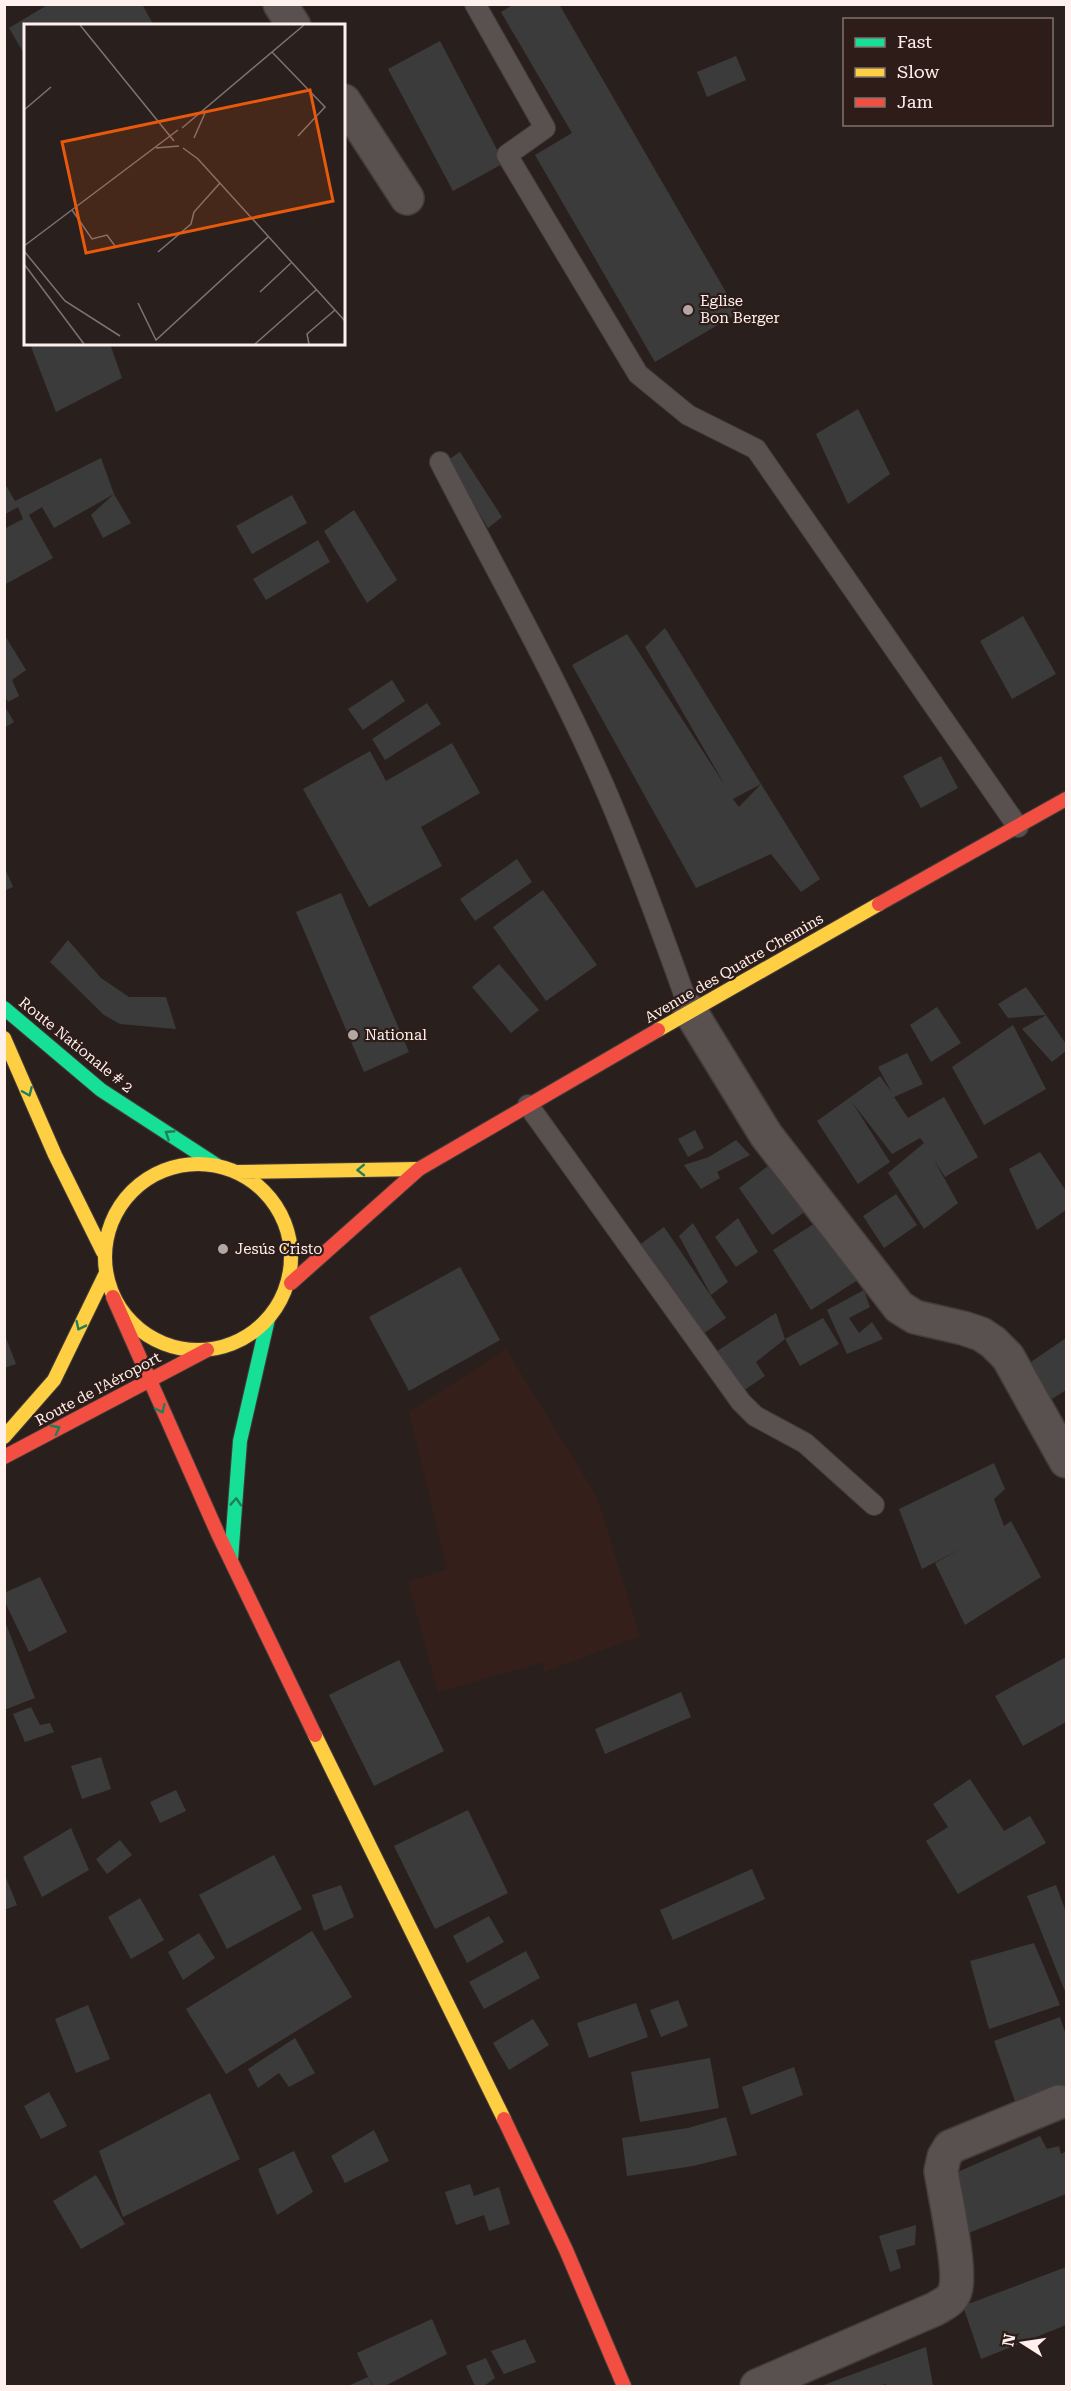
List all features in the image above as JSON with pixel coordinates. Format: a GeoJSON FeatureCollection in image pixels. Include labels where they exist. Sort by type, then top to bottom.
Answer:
{"type":"FeatureCollection","features":[{"type":"Feature","properties":{"kind":"main road","name":"Avenue des Quatre Chemins"},"geometry":{"type":"LineString","coordinates":[[291,1283],[419,1169],[690,1011],[1066,799]]}},
{"type":"Feature","properties":{"kind":"main road","name":"Route Nationale # 2"},"geometry":{"type":"LineString","coordinates":[[4,1008],[101,1090],[218,1166]]}},
{"type":"Feature","properties":{"kind":"main road"},"geometry":{"type":"LineString","coordinates":[[4,1038],[55,1155],[104,1252]]}},
{"type":"Feature","properties":{"kind":"main road"},"geometry":{"type":"LineString","coordinates":[[113,1297],[137,1326],[169,1346],[207,1350],[240,1340],[268,1318],[282,1300],[291,1283],[293,1258],[281,1215],[255,1183],[237,1172],[218,1166],[195,1164],[173,1168],[152,1177],[134,1191],[112,1220],[106,1235],[104,1252],[106,1273],[113,1297],[148,1381],[256,1618],[391,1888],[558,2233],[624,2386]]}},
{"type":"Feature","properties":{"kind":"main road","name":"Avenue des Quatre Chemins"},"geometry":{"type":"LineString","coordinates":[[237,1172],[419,1169]]}},
{"type":"Feature","properties":{"kind":"main road","name":"Route de l’Aéroport"},"geometry":{"type":"LineString","coordinates":[[4,1437],[54,1380],[106,1273]]}},
{"type":"Feature","properties":{"kind":"main road"},"geometry":{"type":"LineString","coordinates":[[231,1561],[240,1441],[268,1318]]}},
{"type":"Feature","properties":{"kind":"main road","name":"Route de l’Aéroport"},"geometry":{"type":"LineString","coordinates":[[4,1457],[207,1350]]}},
{"type":"Feature","properties":{"kind":"street"},"geometry":{"type":"LineString","coordinates":[[280,4],[293,24]]}},
{"type":"Feature","properties":{"kind":"street"},"geometry":{"type":"LineString","coordinates":[[345,103],[407,198]]}},
{"type":"Feature","properties":{"kind":"street"},"geometry":{"type":"LineString","coordinates":[[690,1011],[766,1135],[899,1307],[915,1317],[963,1328],[981,1334],[993,1342],[1008,1357],[1066,1461]]}},
{"type":"Feature","properties":{"kind":"street"},"geometry":{"type":"LineString","coordinates":[[757,2386],[935,2309],[951,2299],[956,2290],[957,2271],[941,2171],[944,2157],[950,2147],[1059,2102]]}},
{"type":"Feature","properties":{"kind":"lane"},"geometry":{"type":"LineString","coordinates":[[475,4],[545,128],[507,155],[638,374],[688,415],[756,449],[1018,827]]}},
{"type":"Feature","properties":{"kind":"lane"},"geometry":{"type":"LineString","coordinates":[[440,462],[565,704],[603,784],[637,864],[690,1011]]}},
{"type":"Feature","properties":{"kind":"lane"},"geometry":{"type":"LineString","coordinates":[[528,1105],[741,1402],[755,1416],[805,1443],[874,1504]]}},
{"type":"Feature","properties":{"kind":"shaded area"},"geometry":{"type":"Polygon","coordinates":[[[506,1349],[597,1497],[640,1636],[544,1672],[543,1662],[438,1692],[408,1582],[447,1569],[409,1412],[506,1349]]]}},
{"type":"Feature","properties":{"kind":"building"},"geometry":{"type":"Polygon","coordinates":[[[49,4],[142,4],[153,24],[24,24],[24,54],[9,28],[49,4]]]}},
{"type":"Feature","properties":{"kind":"building","name":"Eglise Bon Berger"},"geometry":{"type":"Polygon","coordinates":[[[514,4],[559,4],[738,313],[655,362],[535,155],[572,133],[501,12],[514,4]]]}},
{"type":"Feature","properties":{"kind":"building"},"geometry":{"type":"Polygon","coordinates":[[[440,41],[504,163],[453,191],[388,69],[440,41]]]}},
{"type":"Feature","properties":{"kind":"building"},"geometry":{"type":"Polygon","coordinates":[[[736,56],[746,80],[707,97],[697,72],[736,56]]]}},
{"type":"Feature","properties":{"kind":"building"},"geometry":{"type":"Polygon","coordinates":[[[30,345],[110,345],[122,378],[56,412],[30,345]]]}},
{"type":"Feature","properties":{"kind":"building"},"geometry":{"type":"Polygon","coordinates":[[[858,409],[890,474],[848,504],[816,434],[858,409]]]}},
{"type":"Feature","properties":{"kind":"building"},"geometry":{"type":"Polygon","coordinates":[[[460,452],[502,517],[488,528],[448,460],[460,452]]]}},
{"type":"Feature","properties":{"kind":"building"},"geometry":{"type":"Polygon","coordinates":[[[101,458],[114,494],[54,528],[42,507],[29,515],[53,558],[4,585],[4,529],[23,519],[18,507],[4,515],[4,482],[15,501],[101,458]]]}},
{"type":"Feature","properties":{"kind":"building"},"geometry":{"type":"Polygon","coordinates":[[[114,494],[131,523],[103,538],[91,515],[114,494]]]}},
{"type":"Feature","properties":{"kind":"building"},"geometry":{"type":"Polygon","coordinates":[[[292,495],[307,523],[252,554],[236,526],[292,495]]]}},
{"type":"Feature","properties":{"kind":"building"},"geometry":{"type":"Polygon","coordinates":[[[354,510],[397,580],[367,603],[324,531],[354,510]]]}},
{"type":"Feature","properties":{"kind":"building"},"geometry":{"type":"Polygon","coordinates":[[[318,540],[330,562],[266,600],[253,579],[318,540]]]}},
{"type":"Feature","properties":{"kind":"building"},"geometry":{"type":"Polygon","coordinates":[[[1023,616],[1056,674],[1012,699],[980,641],[1023,616]]]}},
{"type":"Feature","properties":{"kind":"building"},"geometry":{"type":"Polygon","coordinates":[[[665,628],[820,879],[801,892],[771,854],[696,888],[572,665],[627,634],[726,787],[645,647],[665,628]],[[761,784],[733,799],[739,807],[761,784]]]}},
{"type":"Feature","properties":{"kind":"building"},"geometry":{"type":"Polygon","coordinates":[[[4,634],[26,670],[12,680],[19,696],[8,702],[4,695],[4,634]]]}},
{"type":"Feature","properties":{"kind":"building"},"geometry":{"type":"Polygon","coordinates":[[[392,680],[405,701],[363,730],[348,709],[392,680]]]}},
{"type":"Feature","properties":{"kind":"building"},"geometry":{"type":"Polygon","coordinates":[[[427,703],[441,724],[385,760],[372,739],[427,703]]]}},
{"type":"Feature","properties":{"kind":"building"},"geometry":{"type":"Polygon","coordinates":[[[4,705],[14,722],[4,728],[4,705]]]}},
{"type":"Feature","properties":{"kind":"building"},"geometry":{"type":"Polygon","coordinates":[[[452,743],[480,793],[421,827],[442,866],[369,907],[303,789],[370,751],[386,781],[452,743]]]}},
{"type":"Feature","properties":{"kind":"building"},"geometry":{"type":"Polygon","coordinates":[[[941,756],[958,788],[921,808],[903,776],[941,756]]]}},
{"type":"Feature","properties":{"kind":"building"},"geometry":{"type":"Polygon","coordinates":[[[517,859],[532,882],[475,921],[460,899],[517,859]]]}},
{"type":"Feature","properties":{"kind":"building"},"geometry":{"type":"Polygon","coordinates":[[[4,866],[13,887],[4,891],[4,866]]]}},
{"type":"Feature","properties":{"kind":"building"},"geometry":{"type":"Polygon","coordinates":[[[543,890],[597,965],[546,1001],[493,927],[543,890]]]}},
{"type":"Feature","properties":{"kind":"building"},"geometry":{"type":"Polygon","coordinates":[[[341,893],[409,1052],[364,1072],[296,912],[341,893]]]}},
{"type":"Feature","properties":{"kind":"building"},"geometry":{"type":"Polygon","coordinates":[[[68,940],[101,978],[129,997],[166,997],[176,1029],[120,1024],[104,1015],[50,962],[68,940]]]}},
{"type":"Feature","properties":{"kind":"building"},"geometry":{"type":"Polygon","coordinates":[[[499,964],[539,1010],[511,1033],[472,987],[499,964]]]}},
{"type":"Feature","properties":{"kind":"building"},"geometry":{"type":"Polygon","coordinates":[[[1026,987],[1046,1015],[1008,1018],[998,1004],[1026,987]]]}},
{"type":"Feature","properties":{"kind":"building"},"geometry":{"type":"Polygon","coordinates":[[[937,1007],[961,1043],[931,1062],[910,1025],[937,1007]]]}},
{"type":"Feature","properties":{"kind":"building"},"geometry":{"type":"Polygon","coordinates":[[[1046,1015],[1066,1044],[1066,1051],[1052,1062],[1022,1029],[1046,1015]]]}},
{"type":"Feature","properties":{"kind":"building"},"geometry":{"type":"Polygon","coordinates":[[[1013,1025],[1046,1089],[984,1125],[952,1067],[1013,1025]]]}},
{"type":"Feature","properties":{"kind":"building"},"geometry":{"type":"Polygon","coordinates":[[[907,1053],[923,1084],[894,1097],[908,1118],[944,1097],[978,1157],[945,1177],[934,1160],[958,1203],[924,1229],[888,1173],[924,1143],[920,1138],[892,1154],[852,1102],[890,1162],[858,1184],[817,1121],[880,1076],[892,1093],[878,1067],[907,1053]]]}},
{"type":"Feature","properties":{"kind":"building"},"geometry":{"type":"Polygon","coordinates":[[[695,1130],[704,1148],[688,1157],[678,1139],[695,1130]]]}},
{"type":"Feature","properties":{"kind":"building"},"geometry":{"type":"Polygon","coordinates":[[[736,1140],[750,1155],[717,1172],[720,1178],[701,1189],[684,1165],[709,1157],[736,1140]]]}},
{"type":"Feature","properties":{"kind":"building"},"geometry":{"type":"Polygon","coordinates":[[[1040,1152],[1066,1191],[1066,1210],[1037,1230],[1009,1169],[1040,1152]]]}},
{"type":"Feature","properties":{"kind":"building"},"geometry":{"type":"Polygon","coordinates":[[[772,1163],[806,1211],[772,1235],[739,1188],[772,1163]]]}},
{"type":"Feature","properties":{"kind":"building"},"geometry":{"type":"Polygon","coordinates":[[[896,1194],[917,1225],[884,1248],[863,1216],[896,1194]]]}},
{"type":"Feature","properties":{"kind":"building"},"geometry":{"type":"Polygon","coordinates":[[[826,1216],[864,1276],[811,1310],[773,1250],[826,1216]]]}},
{"type":"Feature","properties":{"kind":"building"},"geometry":{"type":"Polygon","coordinates":[[[738,1218],[758,1252],[736,1267],[715,1237],[738,1218]]]}},
{"type":"Feature","properties":{"kind":"building"},"geometry":{"type":"Polygon","coordinates":[[[693,1223],[728,1282],[711,1295],[679,1236],[693,1223]]]}},
{"type":"Feature","properties":{"kind":"building"},"geometry":{"type":"Polygon","coordinates":[[[664,1227],[726,1318],[700,1336],[639,1245],[664,1227]]]}},
{"type":"Feature","properties":{"kind":"building"},"geometry":{"type":"Polygon","coordinates":[[[460,1267],[500,1340],[409,1391],[369,1317],[460,1267]]]}},
{"type":"Feature","properties":{"kind":"building"},"geometry":{"type":"Polygon","coordinates":[[[864,1290],[870,1307],[849,1318],[859,1333],[872,1322],[883,1339],[847,1354],[827,1310],[864,1290]]]}},
{"type":"Feature","properties":{"kind":"building"},"geometry":{"type":"Polygon","coordinates":[[[776,1313],[785,1339],[756,1362],[765,1376],[740,1393],[714,1353],[776,1313]]]}},
{"type":"Feature","properties":{"kind":"building"},"geometry":{"type":"Polygon","coordinates":[[[823,1318],[839,1344],[800,1366],[785,1339],[823,1318]]]}},
{"type":"Feature","properties":{"kind":"building"},"geometry":{"type":"Polygon","coordinates":[[[4,1333],[16,1364],[4,1368],[4,1333]]]}},
{"type":"Feature","properties":{"kind":"building"},"geometry":{"type":"Polygon","coordinates":[[[1066,1338],[1066,1390],[1052,1399],[1028,1364],[1066,1338]]]}},
{"type":"Feature","properties":{"kind":"building"},"geometry":{"type":"Polygon","coordinates":[[[994,1463],[1005,1489],[994,1499],[1004,1526],[1011,1521],[1041,1577],[965,1625],[935,1563],[962,1548],[922,1569],[899,1509],[994,1463]]]}},
{"type":"Feature","properties":{"kind":"building"},"geometry":{"type":"Polygon","coordinates":[[[40,1577],[67,1632],[29,1652],[4,1600],[4,1593],[40,1577]]]}},
{"type":"Feature","properties":{"kind":"building"},"geometry":{"type":"Polygon","coordinates":[[[4,1619],[35,1698],[4,1710],[4,1619]]]}},
{"type":"Feature","properties":{"kind":"building"},"geometry":{"type":"Polygon","coordinates":[[[1066,1657],[1066,1722],[1023,1746],[995,1696],[1066,1657]]]}},
{"type":"Feature","properties":{"kind":"building"},"geometry":{"type":"Polygon","coordinates":[[[399,1660],[444,1751],[374,1786],[329,1695],[399,1660]]]}},
{"type":"Feature","properties":{"kind":"building"},"geometry":{"type":"Polygon","coordinates":[[[681,1692],[691,1717],[605,1754],[595,1729],[681,1692]]]}},
{"type":"Feature","properties":{"kind":"building"},"geometry":{"type":"Polygon","coordinates":[[[31,1707],[40,1725],[50,1723],[54,1732],[25,1742],[13,1714],[31,1707]]]}},
{"type":"Feature","properties":{"kind":"building"},"geometry":{"type":"Polygon","coordinates":[[[101,1757],[111,1789],[82,1799],[71,1766],[101,1757]]]}},
{"type":"Feature","properties":{"kind":"building"},"geometry":{"type":"Polygon","coordinates":[[[970,1779],[1004,1831],[1030,1816],[1046,1843],[958,1894],[926,1841],[948,1827],[933,1804],[970,1779]]]}},
{"type":"Feature","properties":{"kind":"building"},"geometry":{"type":"Polygon","coordinates":[[[176,1790],[186,1811],[160,1823],[150,1802],[176,1790]]]}},
{"type":"Feature","properties":{"kind":"building"},"geometry":{"type":"Polygon","coordinates":[[[468,1810],[508,1893],[435,1929],[394,1846],[468,1810]]]}},
{"type":"Feature","properties":{"kind":"building"},"geometry":{"type":"Polygon","coordinates":[[[71,1828],[89,1870],[42,1897],[23,1857],[71,1828]]]}},
{"type":"Feature","properties":{"kind":"building"},"geometry":{"type":"Polygon","coordinates":[[[120,1840],[132,1855],[107,1874],[96,1859],[120,1840]]]}},
{"type":"Feature","properties":{"kind":"building"},"geometry":{"type":"Polygon","coordinates":[[[274,1855],[302,1909],[227,1949],[199,1895],[274,1855]]]}},
{"type":"Feature","properties":{"kind":"building"},"geometry":{"type":"Polygon","coordinates":[[[752,1869],[765,1899],[673,1940],[660,1910],[752,1869]]]}},
{"type":"Feature","properties":{"kind":"building"},"geometry":{"type":"Polygon","coordinates":[[[4,1873],[17,1905],[4,1910],[4,1873]]]}},
{"type":"Feature","properties":{"kind":"building"},"geometry":{"type":"Polygon","coordinates":[[[341,1885],[354,1917],[324,1931],[312,1895],[341,1885]]]}},
{"type":"Feature","properties":{"kind":"building"},"geometry":{"type":"Polygon","coordinates":[[[1056,1885],[1066,1912],[1066,1994],[1027,1896],[1056,1885]]]}},
{"type":"Feature","properties":{"kind":"building"},"geometry":{"type":"Polygon","coordinates":[[[140,1898],[164,1940],[131,1959],[108,1917],[140,1898]]]}},
{"type":"Feature","properties":{"kind":"building"},"geometry":{"type":"Polygon","coordinates":[[[489,1916],[504,1942],[467,1963],[453,1936],[489,1916]]]}},
{"type":"Feature","properties":{"kind":"building"},"geometry":{"type":"Polygon","coordinates":[[[312,1931],[352,1997],[226,2074],[186,2009],[312,1931]]]}},
{"type":"Feature","properties":{"kind":"building"},"geometry":{"type":"Polygon","coordinates":[[[199,1933],[215,1958],[183,1980],[168,1952],[199,1933]]]}},
{"type":"Feature","properties":{"kind":"building"},"geometry":{"type":"Polygon","coordinates":[[[1034,1943],[1060,2005],[989,2029],[970,1961],[1034,1943]]]}},
{"type":"Feature","properties":{"kind":"building"},"geometry":{"type":"Polygon","coordinates":[[[526,1951],[540,1978],[484,2009],[469,1982],[526,1951]]]}},
{"type":"Feature","properties":{"kind":"building"},"geometry":{"type":"Polygon","coordinates":[[[678,2000],[688,2026],[661,2037],[650,2010],[678,2000]]]}},
{"type":"Feature","properties":{"kind":"building"},"geometry":{"type":"Polygon","coordinates":[[[636,2003],[648,2037],[589,2058],[577,2023],[636,2003]]]}},
{"type":"Feature","properties":{"kind":"building"},"geometry":{"type":"Polygon","coordinates":[[[88,2005],[110,2059],[76,2073],[55,2019],[88,2005]]]}},
{"type":"Feature","properties":{"kind":"building"},"geometry":{"type":"Polygon","coordinates":[[[1060,2017],[1066,2035],[1066,2089],[1017,2107],[994,2041],[1060,2017]]]}},
{"type":"Feature","properties":{"kind":"building"},"geometry":{"type":"Polygon","coordinates":[[[533,2019],[549,2045],[509,2070],[493,2043],[533,2019]]]}},
{"type":"Feature","properties":{"kind":"building"},"geometry":{"type":"Polygon","coordinates":[[[295,2038],[315,2073],[289,2087],[279,2073],[258,2088],[248,2069],[295,2038]]]}},
{"type":"Feature","properties":{"kind":"building"},"geometry":{"type":"Polygon","coordinates":[[[710,2058],[719,2108],[640,2122],[631,2072],[710,2058]]]}},
{"type":"Feature","properties":{"kind":"building"},"geometry":{"type":"Polygon","coordinates":[[[794,2067],[803,2095],[751,2115],[742,2087],[794,2067]]]}},
{"type":"Feature","properties":{"kind":"building"},"geometry":{"type":"Polygon","coordinates":[[[49,2092],[67,2126],[41,2139],[24,2106],[49,2092]]]}},
{"type":"Feature","properties":{"kind":"building"},"geometry":{"type":"Polygon","coordinates":[[[210,2093],[240,2159],[123,2217],[99,2151],[210,2093]]]}},
{"type":"Feature","properties":{"kind":"building"},"geometry":{"type":"Polygon","coordinates":[[[726,2117],[737,2155],[693,2166],[627,2176],[622,2138],[688,2128],[726,2117]]]}},
{"type":"Feature","properties":{"kind":"building"},"geometry":{"type":"Polygon","coordinates":[[[374,2130],[389,2161],[345,2183],[331,2156],[374,2130]]]}},
{"type":"Feature","properties":{"kind":"building"},"geometry":{"type":"Polygon","coordinates":[[[1040,2136],[1047,2149],[1059,2146],[1061,2154],[1065,2152],[1066,2194],[966,2234],[953,2174],[1040,2136]]]}},
{"type":"Feature","properties":{"kind":"building"},"geometry":{"type":"Polygon","coordinates":[[[294,2151],[313,2192],[277,2215],[258,2169],[294,2151]]]}},
{"type":"Feature","properties":{"kind":"building"},"geometry":{"type":"Polygon","coordinates":[[[96,2175],[125,2224],[81,2249],[53,2201],[96,2175]]]}},
{"type":"Feature","properties":{"kind":"building"},"geometry":{"type":"Polygon","coordinates":[[[470,2184],[474,2196],[499,2187],[510,2224],[489,2231],[484,2215],[456,2225],[445,2192],[470,2184]]]}},
{"type":"Feature","properties":{"kind":"building"},"geometry":{"type":"Polygon","coordinates":[[[916,2225],[915,2245],[896,2250],[901,2268],[890,2272],[879,2236],[916,2225]]]}},
{"type":"Feature","properties":{"kind":"building"},"geometry":{"type":"Polygon","coordinates":[[[1066,2267],[1066,2325],[981,2359],[963,2306],[1066,2267]]]}},
{"type":"Feature","properties":{"kind":"building"},"geometry":{"type":"Polygon","coordinates":[[[432,2319],[447,2354],[385,2386],[374,2386],[357,2353],[432,2319]]]}},
{"type":"Feature","properties":{"kind":"building"},"geometry":{"type":"Polygon","coordinates":[[[525,2339],[536,2362],[504,2374],[491,2351],[525,2339]]]}},
{"type":"Feature","properties":{"kind":"building"},"geometry":{"type":"Polygon","coordinates":[[[926,2347],[933,2386],[886,2386],[886,2384],[821,2386],[926,2347]]]}},
{"type":"Feature","properties":{"kind":"building"},"geometry":{"type":"Polygon","coordinates":[[[486,2358],[495,2378],[484,2386],[475,2386],[466,2366],[486,2358]]]}},
{"type":"Feature","properties":{"kind":"building"},"geometry":{"type":"Polygon","coordinates":[[[368,2377],[373,2386],[348,2386],[368,2377]]]}},
{"type":"Feature","properties":{"kind":"traffic: fast"},"geometry":{"type":"LineString","coordinates":[[4,1008],[101,1090],[218,1166]]}},
{"type":"Feature","properties":{"kind":"traffic: fast"},"geometry":{"type":"LineString","coordinates":[[231,1559],[240,1441],[268,1319]]}},
{"type":"Feature","properties":{"kind":"traffic: slow"},"geometry":{"type":"LineString","coordinates":[[658,1030],[879,904]]}},
{"type":"Feature","properties":{"kind":"traffic: slow"},"geometry":{"type":"LineString","coordinates":[[4,1038],[55,1155],[103,1252]]}},
{"type":"Feature","properties":{"kind":"traffic: slow"},"geometry":{"type":"LineString","coordinates":[[198,1164],[234,1171],[264,1191],[284,1221],[291,1257],[284,1293],[264,1323],[234,1343],[198,1350],[162,1343],[132,1323],[112,1293],[105,1257],[112,1221],[132,1191],[162,1171],[198,1164]]}},
{"type":"Feature","properties":{"kind":"traffic: slow"},"geometry":{"type":"LineString","coordinates":[[237,1172],[419,1169]]}},
{"type":"Feature","properties":{"kind":"traffic: slow"},"geometry":{"type":"LineString","coordinates":[[4,1437],[54,1380],[106,1273]]}},
{"type":"Feature","properties":{"kind":"traffic: slow"},"geometry":{"type":"LineString","coordinates":[[315,1735],[504,2119]]}},
{"type":"Feature","properties":{"kind":"traffic: jam"},"geometry":{"type":"LineString","coordinates":[[879,904],[1066,799]]}},
{"type":"Feature","properties":{"kind":"traffic: jam"},"geometry":{"type":"LineString","coordinates":[[291,1283],[419,1169],[658,1030]]}},
{"type":"Feature","properties":{"kind":"traffic: jam"},"geometry":{"type":"LineString","coordinates":[[113,1297],[218,1534],[315,1735]]}},
{"type":"Feature","properties":{"kind":"traffic: jam"},"geometry":{"type":"LineString","coordinates":[[4,1457],[207,1350]]}},
{"type":"Feature","properties":{"kind":"traffic: jam"},"geometry":{"type":"LineString","coordinates":[[504,2119],[566,2250],[624,2386]]}},
{"type":"Feature","properties":{"kind":"place","name":"Eglise Bon Berger"},"geometry":{"type":"Point","coordinates":[688,310]}},
{"type":"Feature","properties":{"kind":"place","name":"National"},"geometry":{"type":"Point","coordinates":[353,1035]}},
{"type":"Feature","properties":{"kind":"place","name":"Jesús Cristo"},"geometry":{"type":"Point","coordinates":[223,1249]}}]}
